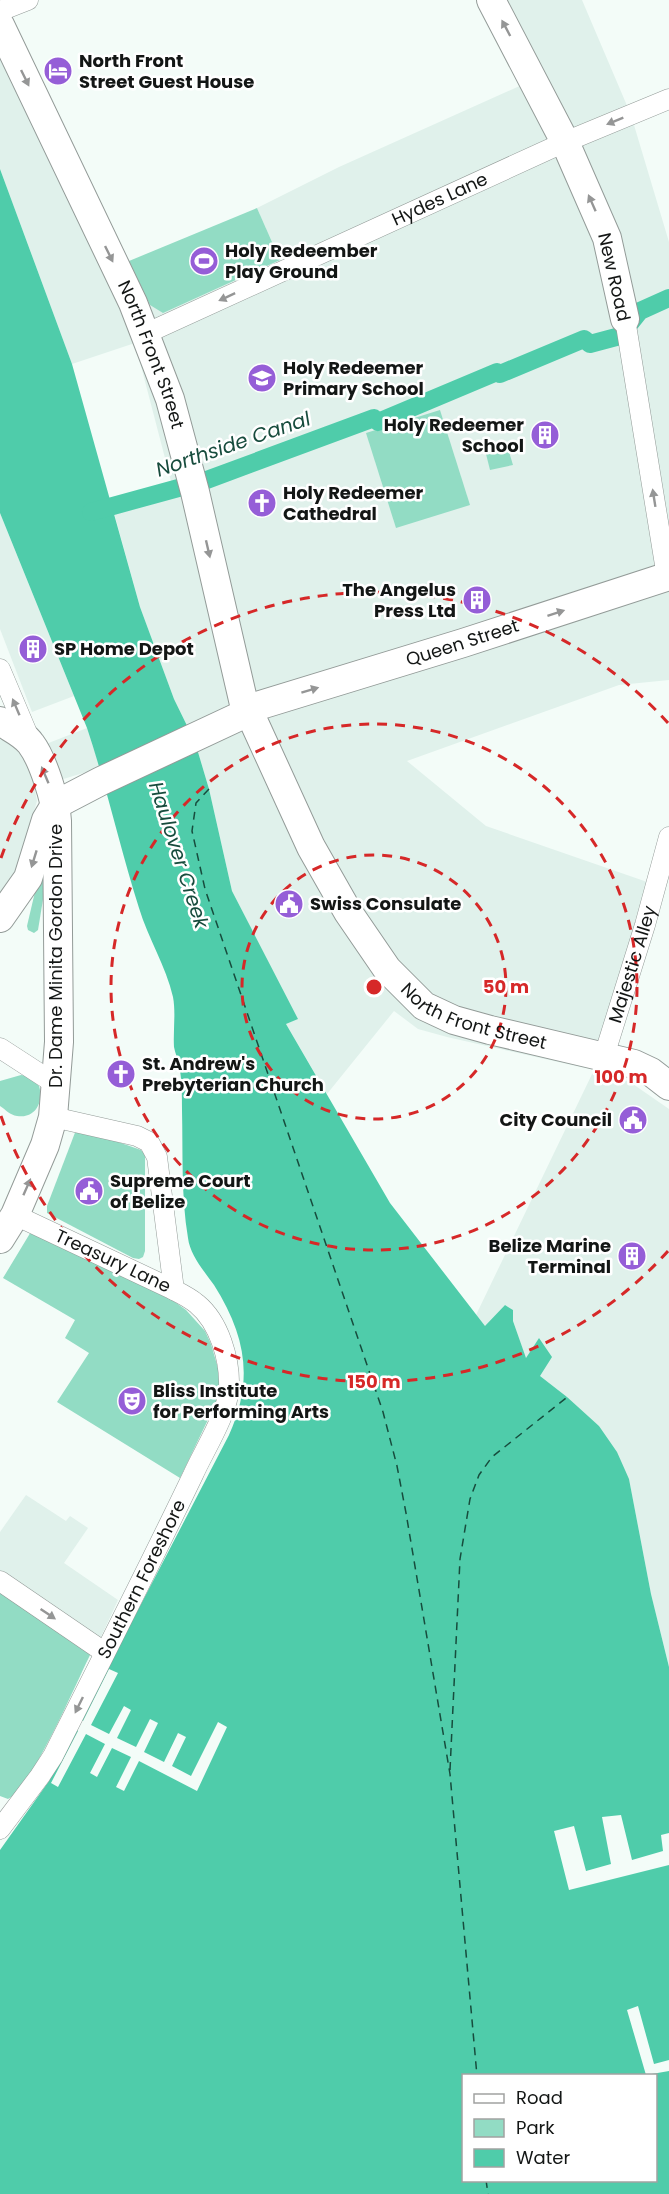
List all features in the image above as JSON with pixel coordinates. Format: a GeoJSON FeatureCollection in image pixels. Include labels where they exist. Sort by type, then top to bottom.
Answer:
{"type":"FeatureCollection","features":[{"type":"Feature","properties":{"kind":"main road","name":"New Road"},"geometry":{"type":"LineString","coordinates":[[491,0],[565,142],[607,237],[627,331]]}},
{"type":"Feature","properties":{"kind":"main road","name":"North Front Street"},"geometry":{"type":"LineString","coordinates":[[0,25],[133,303],[170,399],[247,711],[311,847],[343,903],[387,969],[424,1006],[454,1020],[634,1064],[651,1072],[669,1086]]}},
{"type":"Feature","properties":{"kind":"main road","name":"Queen Street"},"geometry":{"type":"LineString","coordinates":[[56,805],[101,780],[247,711],[463,644],[668,576]]}},
{"type":"Feature","properties":{"kind":"main road"},"geometry":{"type":"LineString","coordinates":[[0,721],[32,745]]}},
{"type":"Feature","properties":{"kind":"main road","name":"Dr. Dame Minita Gordon Drive"},"geometry":{"type":"LineString","coordinates":[[0,1239],[15,1215],[45,1145],[53,1117],[57,1085],[59,1042],[56,805],[32,745]]}},
{"type":"Feature","properties":{"kind":"main road"},"geometry":{"type":"LineString","coordinates":[[0,918],[28,878],[46,820],[56,805]]}},
{"type":"Feature","properties":{"kind":"street"},"geometry":{"type":"LineString","coordinates":[[0,11],[28,0]]}},
{"type":"Feature","properties":{"kind":"street","name":"Hydes Lane"},"geometry":{"type":"LineString","coordinates":[[145,334],[565,142],[669,99]]}},
{"type":"Feature","properties":{"kind":"street","name":"New Road"},"geometry":{"type":"LineString","coordinates":[[627,331],[668,576]]}},
{"type":"Feature","properties":{"kind":"street"},"geometry":{"type":"LineString","coordinates":[[0,669],[32,745]]}},
{"type":"Feature","properties":{"kind":"street","name":"Majestic Alley"},"geometry":{"type":"LineString","coordinates":[[604,1056],[645,925],[669,837]]}},
{"type":"Feature","properties":{"kind":"street"},"geometry":{"type":"LineString","coordinates":[[0,1048],[57,1085]]}},
{"type":"Feature","properties":{"kind":"street"},"geometry":{"type":"LineString","coordinates":[[53,1117],[138,1136],[152,1146],[157,1157],[174,1290]]}},
{"type":"Feature","properties":{"kind":"street","name":"Treasury Lane"},"geometry":{"type":"LineString","coordinates":[[15,1215],[174,1290],[190,1299],[207,1314]]}},
{"type":"Feature","properties":{"kind":"street","name":"Southern Foreshore"},"geometry":{"type":"LineString","coordinates":[[0,1829],[53,1756],[185,1491],[227,1400],[229,1388],[227,1363],[218,1333],[207,1314]]}},
{"type":"Feature","properties":{"kind":"street"},"geometry":{"type":"LineString","coordinates":[[0,1581],[104,1652]]}},
{"type":"Feature","properties":{"kind":"shaded area"},"geometry":{"type":"Polygon","coordinates":[[[493,0],[582,0],[631,115],[669,242],[669,680],[619,685],[407,761],[486,826],[653,884],[594,1070],[418,1029],[394,1011],[327,1094],[286,1024],[297,1019],[232,891],[209,789],[195,742],[174,699],[140,607],[111,502],[172,485],[135,343],[72,364],[0,169],[0,14],[129,261],[280,260],[257,208],[339,167],[524,84],[493,0]]]}},
{"type":"Feature","properties":{"kind":"shaded area"},"geometry":{"type":"Polygon","coordinates":[[[0,513],[74,696],[32,712],[0,629],[0,513]]]}},
{"type":"Feature","properties":{"kind":"shaded area"},"geometry":{"type":"Polygon","coordinates":[[[87,728],[100,768],[60,780],[46,744],[87,728]]]}},
{"type":"Feature","properties":{"kind":"shaded area"},"geometry":{"type":"Polygon","coordinates":[[[0,732],[21,746],[30,764],[37,801],[20,859],[9,886],[0,898],[0,732]]]}},
{"type":"Feature","properties":{"kind":"shaded area"},"geometry":{"type":"Polygon","coordinates":[[[594,1070],[630,1082],[669,1109],[669,1667],[651,1594],[629,1479],[599,1426],[539,1376],[539,1338],[526,1359],[513,1321],[513,1310],[505,1305],[485,1327],[476,1315],[594,1070]]]}},
{"type":"Feature","properties":{"kind":"shaded area"},"geometry":{"type":"Polygon","coordinates":[[[26,1495],[66,1521],[70,1516],[88,1528],[64,1563],[118,1600],[100,1639],[0,1572],[0,1532],[26,1495]]]}},
{"type":"Feature","properties":{"kind":"green space","name":"Holy Redeember Play Ground"},"geometry":{"type":"Polygon","coordinates":[[[257,208],[280,260],[163,313],[150,305],[129,261],[257,208]]]}},
{"type":"Feature","properties":{"kind":"green space"},"geometry":{"type":"Polygon","coordinates":[[[440,410],[470,505],[396,528],[366,433],[440,410]]]}},
{"type":"Feature","properties":{"kind":"green space"},"geometry":{"type":"Polygon","coordinates":[[[506,442],[513,465],[490,470],[484,446],[506,442]]]}},
{"type":"Feature","properties":{"kind":"green space"},"geometry":{"type":"Polygon","coordinates":[[[44,877],[46,881],[38,930],[34,933],[28,930],[27,926],[38,879],[44,877]]]}},
{"type":"Feature","properties":{"kind":"green space"},"geometry":{"type":"Polygon","coordinates":[[[21,1075],[28,1076],[39,1086],[40,1097],[34,1112],[17,1116],[0,1106],[0,1081],[21,1075]]]}},
{"type":"Feature","properties":{"kind":"green space"},"geometry":{"type":"Polygon","coordinates":[[[76,1130],[84,1130],[141,1150],[145,1154],[145,1251],[143,1257],[133,1258],[47,1213],[47,1206],[76,1130]]]}},
{"type":"Feature","properties":{"kind":"green space"},"geometry":{"type":"Polygon","coordinates":[[[32,1230],[175,1302],[186,1310],[205,1331],[220,1375],[220,1387],[216,1403],[180,1478],[57,1402],[89,1353],[65,1338],[75,1320],[3,1278],[32,1230]]]}},
{"type":"Feature","properties":{"kind":"green space"},"geometry":{"type":"Polygon","coordinates":[[[0,1590],[91,1653],[41,1756],[18,1791],[8,1799],[0,1796],[0,1590]]]}},
{"type":"Feature","properties":{"kind":"water","name":"Haulover Creek"},"geometry":{"type":"Polygon","coordinates":[[[0,169],[72,364],[140,607],[174,699],[195,742],[209,789],[232,891],[298,1019],[286,1024],[390,1203],[485,1326],[505,1305],[513,1310],[513,1321],[526,1358],[539,1338],[552,1357],[540,1376],[599,1426],[617,1452],[629,1479],[651,1594],[669,1667],[669,2194],[0,2194],[0,1850],[49,1781],[229,1435],[242,1396],[244,1377],[243,1358],[233,1322],[214,1285],[194,1257],[189,1244],[183,1190],[181,1082],[174,1047],[173,997],[162,963],[139,908],[87,728],[0,513],[0,169]]]}},
{"type":"Feature","properties":{"kind":"pier"},"geometry":{"type":"Polygon","coordinates":[[[109,1669],[118,1673],[91,1725],[109,1734],[124,1706],[131,1710],[117,1738],[136,1747],[150,1719],[158,1723],[144,1752],[164,1762],[178,1733],[186,1737],[172,1766],[191,1776],[218,1722],[227,1727],[197,1791],[139,1761],[124,1791],[116,1787],[131,1757],[112,1748],[97,1777],[90,1773],[105,1744],[86,1734],[58,1787],[51,1783],[78,1731],[76,1729],[81,1720],[83,1721],[109,1669]]]}},
{"type":"Feature","properties":{"kind":"pier"},"geometry":{"type":"Polygon","coordinates":[[[621,1815],[632,1860],[663,1851],[661,1835],[669,1833],[669,1865],[569,1890],[554,1831],[574,1826],[586,1871],[611,1864],[602,1817],[621,1815]]]}},
{"type":"Feature","properties":{"kind":"pier"},"geometry":{"type":"Polygon","coordinates":[[[638,2006],[654,2064],[669,2060],[669,2071],[646,2074],[627,2010],[638,2006]]]}},
{"type":"Feature","properties":{"kind":"waterway","name":"Northside Canal"},"geometry":{"type":"LineString","coordinates":[[91,512],[204,481],[374,418],[378,422],[497,372],[500,374],[584,339],[590,344],[620,336],[640,311],[669,298]]}},
{"type":"Feature","properties":{"kind":"ferry route"},"geometry":{"type":"LineString","coordinates":[[209,789],[196,803],[192,831],[205,889],[383,1412],[397,1466],[450,1774],[477,2074]]}},
{"type":"Feature","properties":{"kind":"ferry route"},"geometry":{"type":"LineString","coordinates":[[450,1770],[460,1559],[470,1499],[479,1475],[492,1457],[566,1398]]}},
{"type":"Feature","properties":{"kind":"ferry route"},"geometry":{"type":"LineString","coordinates":[[486,2182],[488,2194]]}},
{"type":"Feature","properties":{"kind":"place","name":"North Front Street Guest House"},"geometry":{"type":"Point","coordinates":[58,71]}},
{"type":"Feature","properties":{"kind":"place","name":"Holy Redeember Play Ground"},"geometry":{"type":"Point","coordinates":[204,261]}},
{"type":"Feature","properties":{"kind":"place","name":"Holy Redeemer Primary School"},"geometry":{"type":"Point","coordinates":[262,378]}},
{"type":"Feature","properties":{"kind":"place","name":"Holy Redeemer School"},"geometry":{"type":"Point","coordinates":[545,435]}},
{"type":"Feature","properties":{"kind":"place","name":"Holy Redeemer Cathedral"},"geometry":{"type":"Point","coordinates":[262,503]}},
{"type":"Feature","properties":{"kind":"place","name":"The Angelus Press Ltd"},"geometry":{"type":"Point","coordinates":[477,600]}},
{"type":"Feature","properties":{"kind":"place","name":"SP Home Depot"},"geometry":{"type":"Point","coordinates":[33,649]}},
{"type":"Feature","properties":{"kind":"place","name":"Swiss Consulate"},"geometry":{"type":"Point","coordinates":[289,904]}},
{"type":"Feature","properties":{"kind":"place","name":"St. Andrew's Prebyterian Church"},"geometry":{"type":"Point","coordinates":[121,1074]}},
{"type":"Feature","properties":{"kind":"place","name":"City Council"},"geometry":{"type":"Point","coordinates":[633,1120]}},
{"type":"Feature","properties":{"kind":"place","name":"Supreme Court of Belize"},"geometry":{"type":"Point","coordinates":[89,1191]}},
{"type":"Feature","properties":{"kind":"place","name":"Belize Marine Terminal"},"geometry":{"type":"Point","coordinates":[632,1256]}},
{"type":"Feature","properties":{"kind":"place","name":"Bliss Institute for Performing Arts"},"geometry":{"type":"Point","coordinates":[132,1401]}}]}
